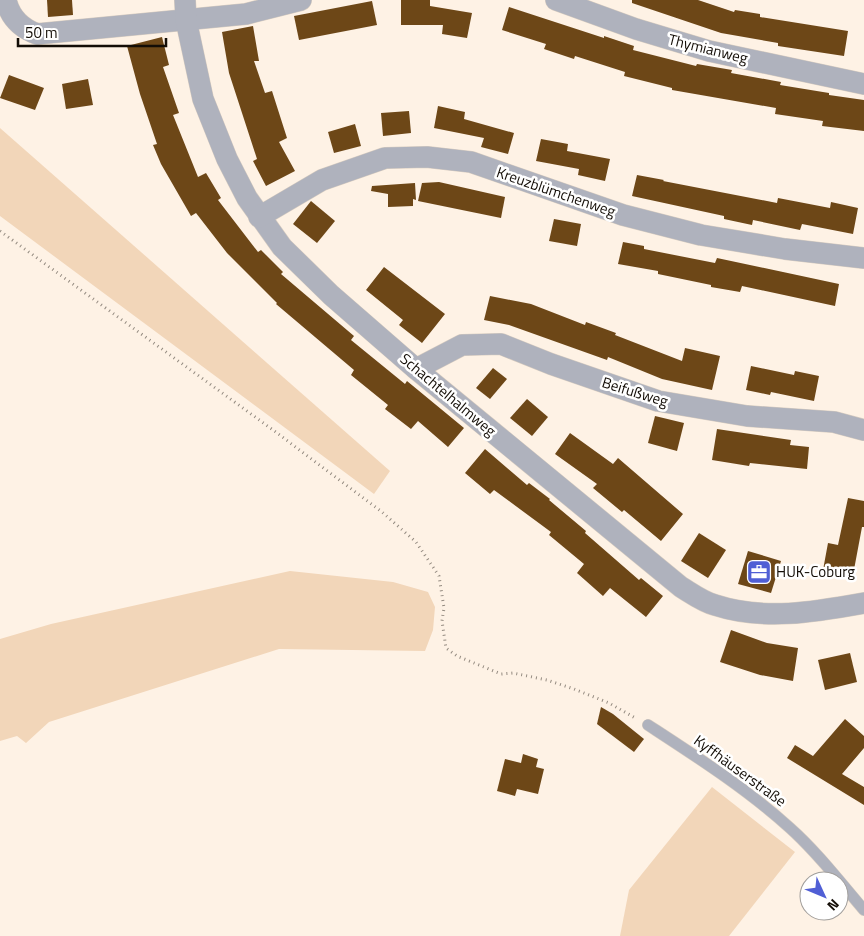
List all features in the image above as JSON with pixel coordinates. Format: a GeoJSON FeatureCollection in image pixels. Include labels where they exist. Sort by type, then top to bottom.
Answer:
{"type":"FeatureCollection","features":[{"type":"Feature","properties":{"kind":"street"},"geometry":{"type":"LineString","coordinates":[[6,0],[14,19],[25,30],[37,34],[186,10],[246,14],[300,0]]}},
{"type":"Feature","properties":{"kind":"street","name":"Thymianweg"},"geometry":{"type":"LineString","coordinates":[[556,0],[636,29],[709,51],[864,84]]}},
{"type":"Feature","properties":{"kind":"street","name":"Schachtelhalmweg"},"geometry":{"type":"LineString","coordinates":[[186,10],[203,99],[227,159],[247,198],[282,247],[331,295],[416,369],[680,587],[713,605],[755,614],[817,612],[864,603]]}},
{"type":"Feature","properties":{"kind":"street","name":"Kreuzblümchenweg"},"geometry":{"type":"LineString","coordinates":[[260,217],[322,180],[385,158],[427,157],[470,162],[623,215],[701,235],[785,250],[864,258]]}},
{"type":"Feature","properties":{"kind":"street","name":"Beifußweg"},"geometry":{"type":"LineString","coordinates":[[416,369],[462,344],[501,344],[658,401],[747,416],[834,422],[864,430]]}},
{"type":"Feature","properties":{"kind":"lane","name":"Kyffhäuserstraße"},"geometry":{"type":"LineString","coordinates":[[648,725],[708,764],[790,828],[818,855],[864,910]]}},
{"type":"Feature","properties":{"kind":"path"},"geometry":{"type":"LineString","coordinates":[[0,231],[273,430],[382,512],[416,542],[439,576],[444,608],[442,621],[446,648],[457,656],[501,674],[513,673],[547,680],[574,689],[609,704],[648,725]]}},
{"type":"Feature","properties":{"kind":"shaded area"},"geometry":{"type":"Polygon","coordinates":[[[0,128],[390,471],[374,494],[0,216],[0,128]]]}},
{"type":"Feature","properties":{"kind":"shaded area"},"geometry":{"type":"Polygon","coordinates":[[[290,571],[393,582],[428,592],[435,607],[433,630],[425,651],[279,649],[49,722],[26,743],[17,736],[0,741],[0,639],[51,624],[290,571]]]}},
{"type":"Feature","properties":{"kind":"shaded area"},"geometry":{"type":"Polygon","coordinates":[[[712,787],[795,852],[729,936],[620,936],[629,890],[712,787]]]}},
{"type":"Feature","properties":{"kind":"building"},"geometry":{"type":"Polygon","coordinates":[[[47,0],[72,0],[73,15],[48,17],[47,0]]]}},
{"type":"Feature","properties":{"kind":"building"},"geometry":{"type":"Polygon","coordinates":[[[401,0],[430,0],[430,6],[472,13],[467,38],[442,34],[443,25],[401,25],[401,0]]]}},
{"type":"Feature","properties":{"kind":"building"},"geometry":{"type":"Polygon","coordinates":[[[632,0],[698,0],[734,12],[735,10],[760,14],[760,17],[848,31],[844,56],[778,46],[778,43],[721,33],[632,3],[632,0]]]}},
{"type":"Feature","properties":{"kind":"building"},"geometry":{"type":"Polygon","coordinates":[[[372,1],[377,25],[299,40],[294,16],[372,1]]]}},
{"type":"Feature","properties":{"kind":"building"},"geometry":{"type":"Polygon","coordinates":[[[509,7],[634,46],[633,50],[696,66],[697,64],[732,70],[731,73],[781,82],[780,85],[864,100],[864,131],[822,126],[823,121],[775,114],[776,108],[672,90],[672,88],[624,76],[625,72],[575,56],[574,59],[544,49],[546,44],[502,30],[509,7]]]}},
{"type":"Feature","properties":{"kind":"building"},"geometry":{"type":"Polygon","coordinates":[[[253,26],[259,61],[254,61],[265,93],[272,91],[287,138],[279,142],[295,171],[266,186],[253,161],[257,159],[229,73],[222,32],[253,26]]]}},
{"type":"Feature","properties":{"kind":"building"},"geometry":{"type":"Polygon","coordinates":[[[162,37],[169,65],[163,67],[179,113],[173,115],[198,177],[206,173],[221,198],[218,200],[258,252],[261,250],[283,272],[281,274],[354,336],[351,340],[405,384],[407,381],[464,428],[448,447],[418,421],[411,429],[385,409],[388,405],[351,375],[354,370],[276,304],[227,253],[196,213],[191,216],[161,164],[153,145],[157,144],[140,94],[127,46],[162,37]]]}},
{"type":"Feature","properties":{"kind":"building"},"geometry":{"type":"Polygon","coordinates":[[[9,75],[44,88],[35,110],[0,98],[9,75]]]}},
{"type":"Feature","properties":{"kind":"building"},"geometry":{"type":"Polygon","coordinates":[[[88,79],[93,105],[66,109],[62,84],[88,79]]]}},
{"type":"Feature","properties":{"kind":"building"},"geometry":{"type":"Polygon","coordinates":[[[438,106],[465,112],[464,119],[514,133],[508,154],[481,147],[484,138],[434,128],[438,106]]]}},
{"type":"Feature","properties":{"kind":"building"},"geometry":{"type":"Polygon","coordinates":[[[409,111],[411,133],[383,136],[381,113],[409,111]]]}},
{"type":"Feature","properties":{"kind":"building"},"geometry":{"type":"Polygon","coordinates":[[[355,124],[361,146],[334,153],[328,132],[355,124]]]}},
{"type":"Feature","properties":{"kind":"building"},"geometry":{"type":"Polygon","coordinates":[[[541,139],[568,144],[567,151],[610,159],[605,181],[578,175],[579,169],[536,161],[541,139]]]}},
{"type":"Feature","properties":{"kind":"building"},"geometry":{"type":"Polygon","coordinates":[[[637,175],[777,203],[778,198],[830,208],[831,202],[858,208],[853,234],[802,224],[800,230],[753,220],[752,225],[724,219],[724,216],[632,196],[637,175]]]}},
{"type":"Feature","properties":{"kind":"building"},"geometry":{"type":"Polygon","coordinates":[[[439,182],[505,197],[501,218],[418,201],[422,183],[439,182]]]}},
{"type":"Feature","properties":{"kind":"building"},"geometry":{"type":"Polygon","coordinates":[[[415,183],[416,200],[413,199],[413,206],[388,207],[388,194],[371,191],[372,186],[415,183]]]}},
{"type":"Feature","properties":{"kind":"building"},"geometry":{"type":"Polygon","coordinates":[[[311,201],[335,221],[317,243],[293,224],[311,201]]]}},
{"type":"Feature","properties":{"kind":"building"},"geometry":{"type":"Polygon","coordinates":[[[554,219],[581,224],[577,246],[549,241],[554,219]]]}},
{"type":"Feature","properties":{"kind":"building"},"geometry":{"type":"Polygon","coordinates":[[[623,242],[644,246],[644,249],[715,263],[717,258],[839,284],[835,306],[742,286],[740,292],[711,287],[711,285],[658,274],[658,271],[618,264],[623,242]]]}},
{"type":"Feature","properties":{"kind":"building"},"geometry":{"type":"Polygon","coordinates":[[[384,267],[445,314],[422,343],[399,325],[403,320],[366,290],[384,267]]]}},
{"type":"Feature","properties":{"kind":"building"},"geometry":{"type":"Polygon","coordinates":[[[490,296],[531,304],[585,325],[586,322],[682,361],[685,348],[720,356],[712,390],[662,379],[608,357],[607,360],[509,325],[484,320],[490,296]]]}},
{"type":"Feature","properties":{"kind":"building"},"geometry":{"type":"Polygon","coordinates":[[[751,366],[794,375],[795,371],[819,376],[814,401],[771,392],[770,395],[746,390],[751,366]]]}},
{"type":"Feature","properties":{"kind":"building"},"geometry":{"type":"Polygon","coordinates":[[[493,368],[507,379],[490,399],[476,388],[493,368]]]}},
{"type":"Feature","properties":{"kind":"building"},"geometry":{"type":"Polygon","coordinates":[[[527,399],[548,417],[532,436],[510,418],[527,399]]]}},
{"type":"Feature","properties":{"kind":"building"},"geometry":{"type":"Polygon","coordinates":[[[655,416],[684,423],[677,451],[648,443],[655,416]]]}},
{"type":"Feature","properties":{"kind":"building"},"geometry":{"type":"Polygon","coordinates":[[[717,429],[791,440],[790,445],[809,447],[807,469],[750,463],[749,466],[712,460],[717,429]]]}},
{"type":"Feature","properties":{"kind":"building"},"geometry":{"type":"Polygon","coordinates":[[[570,433],[613,464],[618,458],[683,514],[661,541],[624,510],[622,512],[593,488],[597,484],[555,454],[570,433]]]}},
{"type":"Feature","properties":{"kind":"building"},"geometry":{"type":"Polygon","coordinates":[[[485,449],[527,485],[529,483],[550,499],[586,531],[585,533],[639,580],[641,578],[663,596],[646,617],[610,588],[603,596],[577,573],[584,564],[549,535],[551,532],[494,490],[490,494],[465,473],[485,449]]]}},
{"type":"Feature","properties":{"kind":"building"},"geometry":{"type":"Polygon","coordinates":[[[848,498],[864,501],[864,527],[862,527],[853,575],[823,570],[828,543],[838,545],[848,498]]]}},
{"type":"Feature","properties":{"kind":"building"},"geometry":{"type":"Polygon","coordinates":[[[699,533],[726,550],[708,578],[681,561],[699,533]]]}},
{"type":"Feature","properties":{"kind":"building"},"geometry":{"type":"Polygon","coordinates":[[[748,551],[781,561],[771,593],[738,584],[748,551]]]}},
{"type":"Feature","properties":{"kind":"building"},"geometry":{"type":"Polygon","coordinates":[[[731,630],[767,643],[798,648],[793,681],[760,675],[720,662],[731,630]]]}},
{"type":"Feature","properties":{"kind":"building"},"geometry":{"type":"Polygon","coordinates":[[[850,653],[857,682],[825,690],[818,660],[850,653]]]}},
{"type":"Feature","properties":{"kind":"building"},"geometry":{"type":"Polygon","coordinates":[[[601,707],[613,714],[644,739],[634,752],[597,724],[601,707]]]}},
{"type":"Feature","properties":{"kind":"building"},"geometry":{"type":"Polygon","coordinates":[[[845,719],[864,736],[864,748],[842,774],[864,787],[864,805],[787,758],[795,745],[813,756],[845,719]]]}},
{"type":"Feature","properties":{"kind":"building"},"geometry":{"type":"Polygon","coordinates":[[[523,754],[538,759],[536,767],[544,769],[538,794],[517,789],[515,796],[497,791],[505,759],[521,763],[523,754]]]}},
{"type":"Feature","properties":{"kind":"place","name":"HUK-Coburg"},"geometry":{"type":"Point","coordinates":[759,572]}}]}
